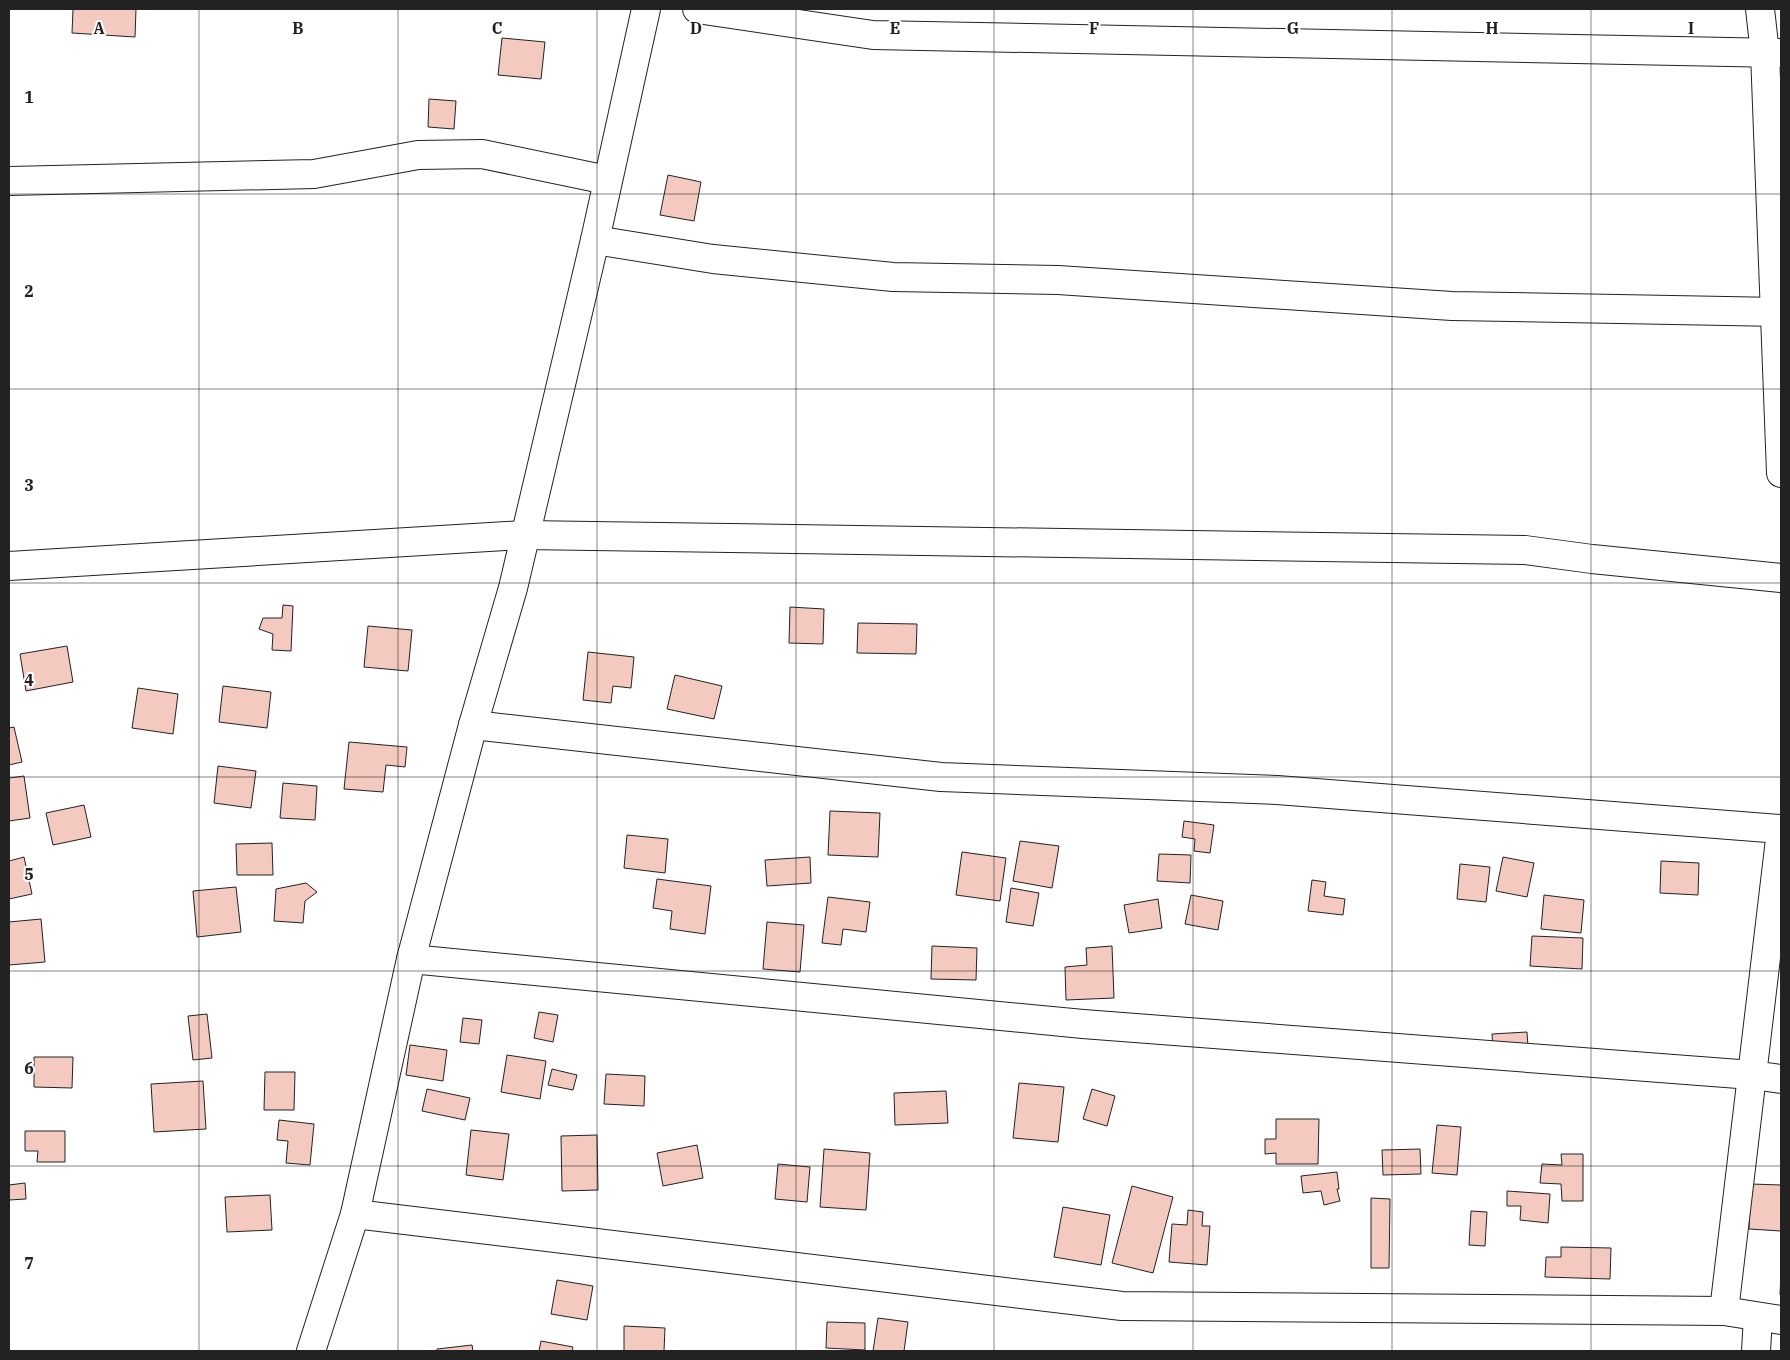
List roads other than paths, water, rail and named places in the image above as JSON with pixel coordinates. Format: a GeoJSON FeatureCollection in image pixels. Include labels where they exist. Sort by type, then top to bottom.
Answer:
{"type":"FeatureCollection","features":[{"type":"Feature","properties":{"kind":"street"},"geometry":{"type":"LineString","coordinates":[[311,1351],[355,1214],[411,959],[473,725],[513,588],[646,9]]}},
{"type":"Feature","properties":{"kind":"street"},"geometry":{"type":"LineString","coordinates":[[697,9],[873,35],[1773,53]]}},
{"type":"Feature","properties":{"kind":"street"},"geometry":{"type":"LineString","coordinates":[[1760,9],[1773,53],[1781,473]]}},
{"type":"Feature","properties":{"kind":"street"},"geometry":{"type":"LineString","coordinates":[[9,181],[314,174],[418,155],[482,154],[607,180]]}},
{"type":"Feature","properties":{"kind":"street"},"geometry":{"type":"LineString","coordinates":[[594,240],[714,260],[893,277],[1058,280],[1452,306],[1778,312]]}},
{"type":"Feature","properties":{"kind":"street"},"geometry":{"type":"LineString","coordinates":[[9,566],[524,535],[1526,550],[1592,559],[1781,578]]}},
{"type":"Feature","properties":{"kind":"street"},"geometry":{"type":"LineString","coordinates":[[473,725],[941,777],[1276,790],[1781,830],[1724,1312]]}},
{"type":"Feature","properties":{"kind":"street"},"geometry":{"type":"LineString","coordinates":[[411,959],[1083,1024],[1752,1075],[1781,1079]]}},
{"type":"Feature","properties":{"kind":"street"},"geometry":{"type":"LineString","coordinates":[[355,1214],[1122,1306],[1724,1312],[1769,1318],[1756,1351]]}}]}
